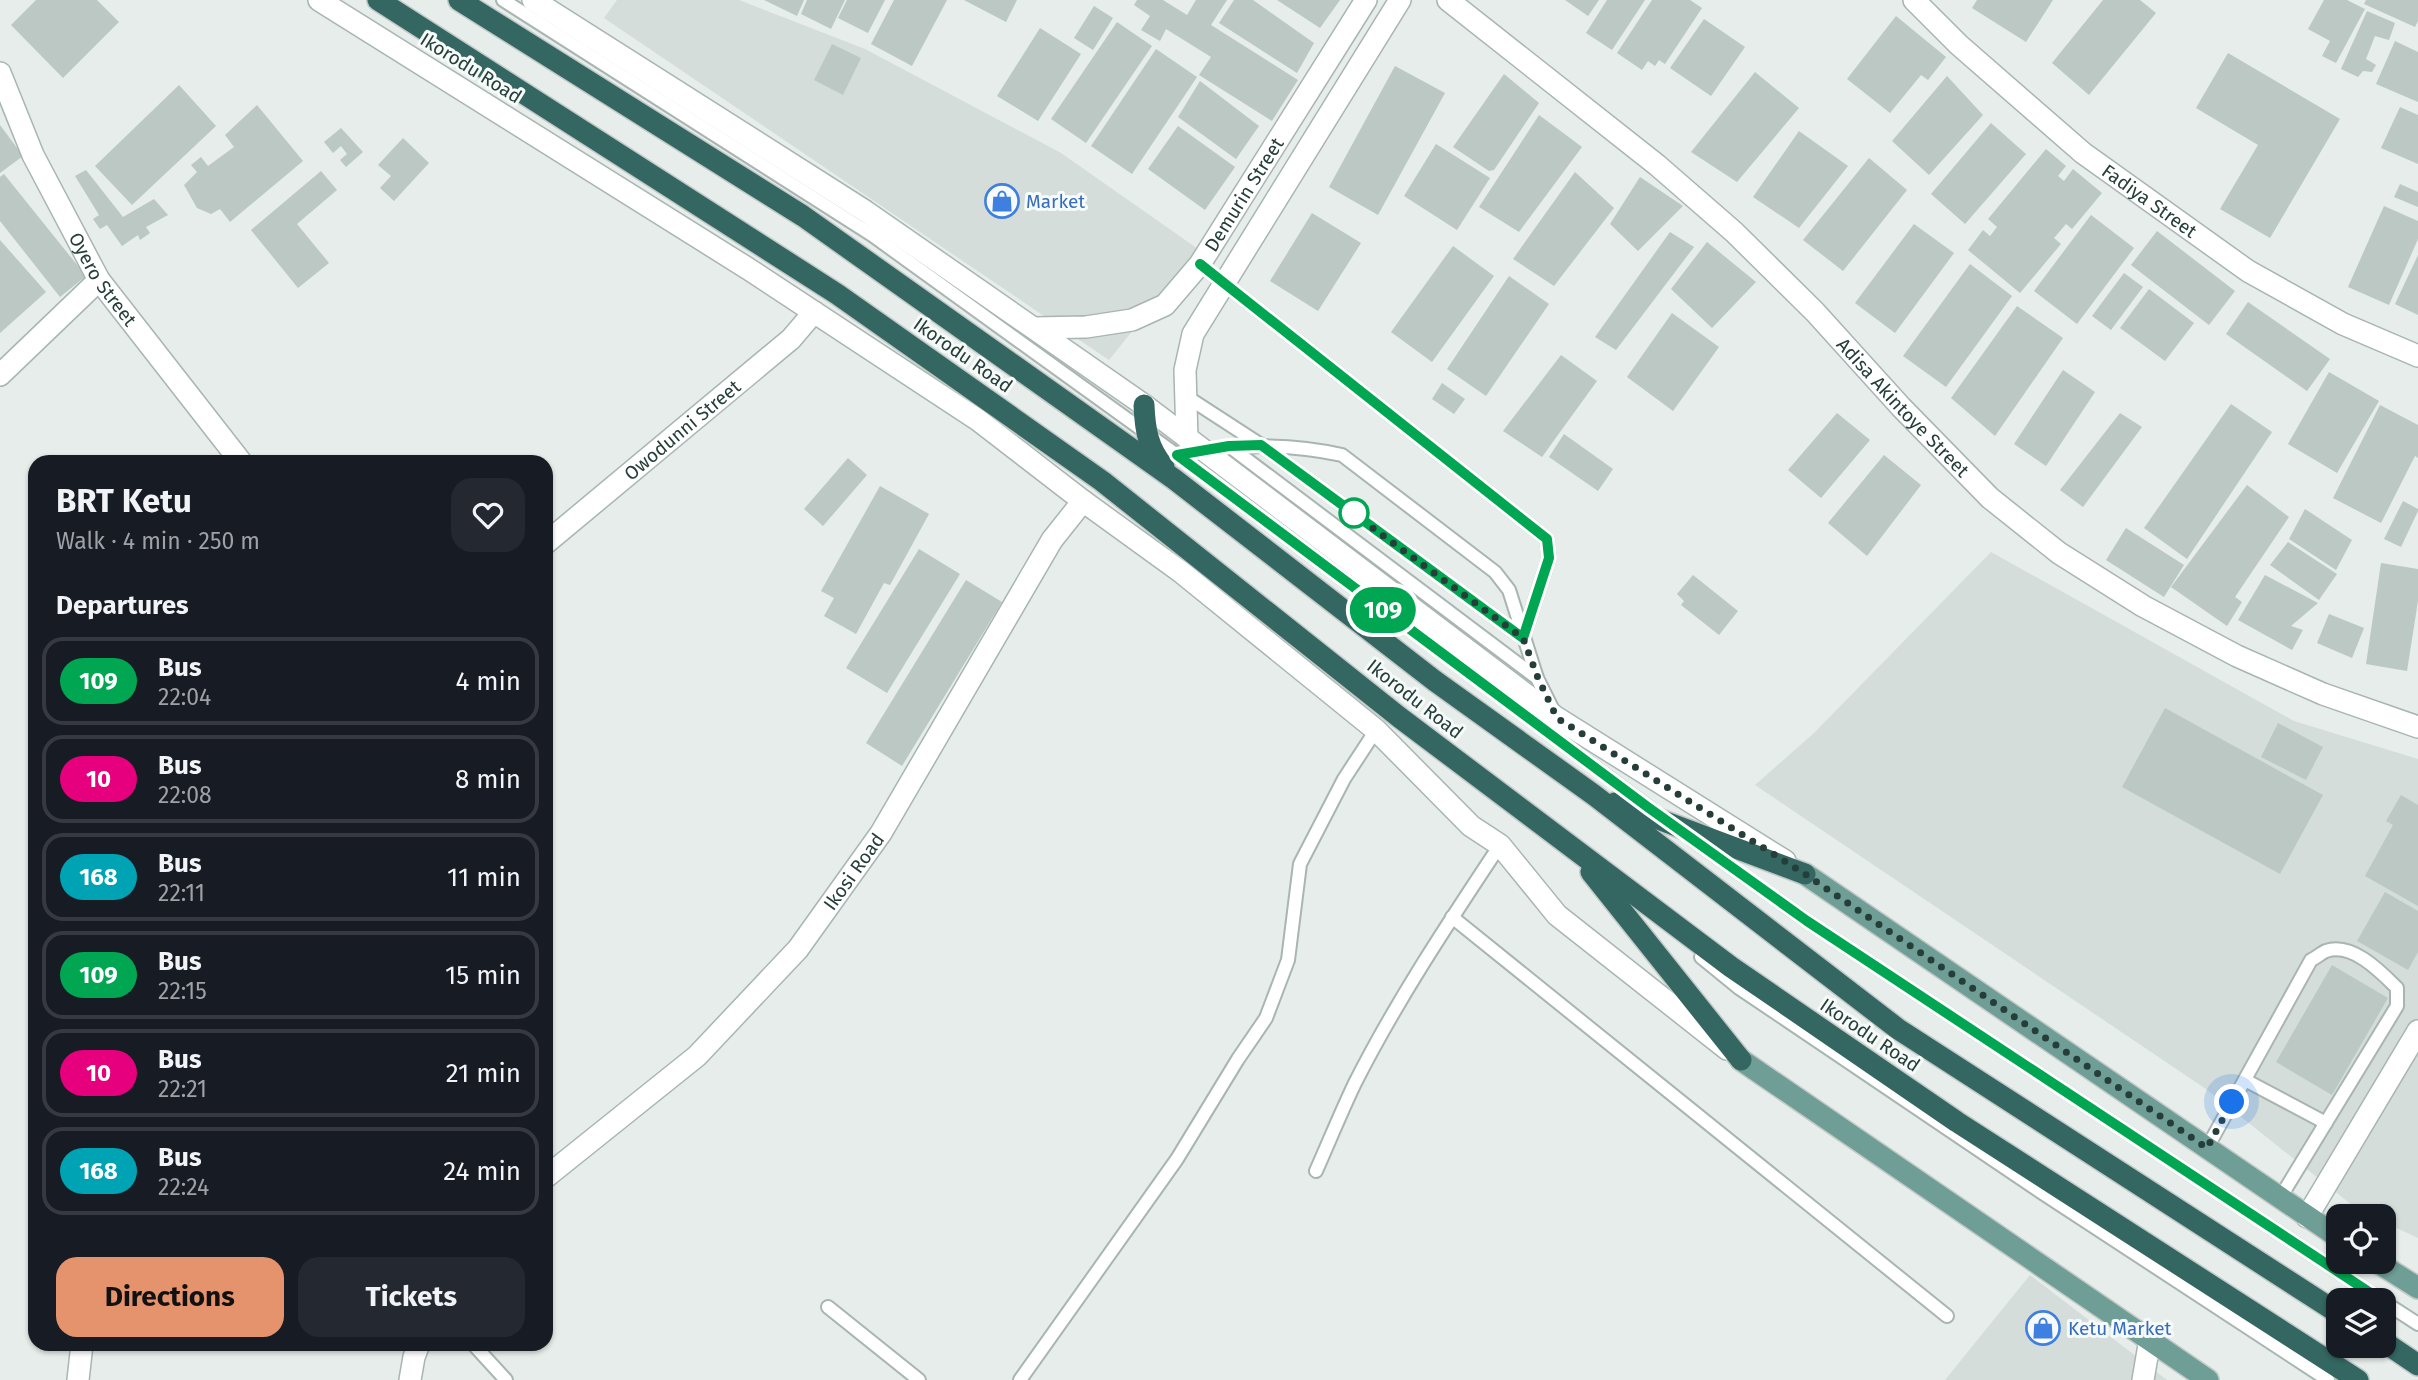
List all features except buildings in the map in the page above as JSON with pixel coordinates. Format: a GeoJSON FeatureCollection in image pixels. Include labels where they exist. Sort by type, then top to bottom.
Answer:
{"type":"FeatureCollection","features":[{"type":"Feature","properties":{"kind":"highway","name":"Ikorodu Road"},"geometry":{"type":"LineString","coordinates":[[379,0],[837,294],[1102,481],[1399,716],[1731,967],[1957,1122],[2358,1380]]}},
{"type":"Feature","properties":{"kind":"highway","name":"Ikorodu Road"},"geometry":{"type":"LineString","coordinates":[[459,0],[803,216],[1174,479],[1435,681],[1594,795],[1898,1029],[2326,1305]]}},
{"type":"Feature","properties":{"kind":"highway"},"geometry":{"type":"LineString","coordinates":[[1144,405],[1146,432],[1153,453],[1174,479]]}},
{"type":"Feature","properties":{"kind":"highway"},"geometry":{"type":"LineString","coordinates":[[1594,795],[1805,874]]}},
{"type":"Feature","properties":{"kind":"highway"},"geometry":{"type":"LineString","coordinates":[[1572,848],[1741,1060]]}},
{"type":"Feature","properties":{"kind":"highway"},"geometry":{"type":"LineString","coordinates":[[2396,1350],[2418,1365]]}},
{"type":"Feature","properties":{"kind":"main road"},"geometry":{"type":"LineString","coordinates":[[1805,874],[2326,1229]]}},
{"type":"Feature","properties":{"kind":"main road","name":"Ikorodu Road"},"geometry":{"type":"LineString","coordinates":[[1741,1060],[2205,1379]]}},
{"type":"Feature","properties":{"kind":"main road"},"geometry":{"type":"LineString","coordinates":[[2395,1274],[2418,1289]]}},
{"type":"Feature","properties":{"kind":"street","name":"Ikorodu Road"},"geometry":{"type":"LineString","coordinates":[[319,0],[814,312],[978,420],[1181,572],[1376,730],[1471,826],[1500,845],[1557,915],[1741,1060]]}},
{"type":"Feature","properties":{"kind":"street"},"geometry":{"type":"LineString","coordinates":[[534,0],[865,211],[1144,405],[1189,448],[1557,718],[1805,874]]}},
{"type":"Feature","properties":{"kind":"street","name":"Demurin Street"},"geometry":{"type":"LineString","coordinates":[[1034,328],[1086,327],[1132,320],[1165,305],[1200,264],[1366,0]]}},
{"type":"Feature","properties":{"kind":"street","name":"Demurin Street"},"geometry":{"type":"LineString","coordinates":[[1189,448],[1184,395],[1185,370],[1193,334],[1400,0]]}},
{"type":"Feature","properties":{"kind":"street","name":"Adisa Akintoye Street"},"geometry":{"type":"LineString","coordinates":[[1448,0],[1657,164],[1734,232],[1815,312],[1901,407],[1990,498],[2059,553],[2143,606],[2237,656],[2323,694],[2418,727]]}},
{"type":"Feature","properties":{"kind":"street","name":"Fadiya Street"},"geometry":{"type":"LineString","coordinates":[[1914,0],[1959,45],[2083,153],[2248,271],[2343,324],[2418,356]]}},
{"type":"Feature","properties":{"kind":"street","name":"Oyero Street"},"geometry":{"type":"LineString","coordinates":[[0,73],[33,155],[99,280],[236,455]]}},
{"type":"Feature","properties":{"kind":"street"},"geometry":{"type":"LineString","coordinates":[[0,374],[99,280]]}},
{"type":"Feature","properties":{"kind":"street","name":"Owodunni Street"},"geometry":{"type":"LineString","coordinates":[[553,537],[791,339],[814,312]]}},
{"type":"Feature","properties":{"kind":"street","name":"Ikosi Road"},"geometry":{"type":"LineString","coordinates":[[553,1171],[697,1056],[798,948],[881,833],[1052,540],[1083,501]]}},
{"type":"Feature","properties":{"kind":"street"},"geometry":{"type":"LineString","coordinates":[[2307,1217],[2418,1031]]}},
{"type":"Feature","properties":{"kind":"street"},"geometry":{"type":"LineString","coordinates":[[2143,1380],[2150,1339]]}},
{"type":"Feature","properties":{"kind":"street"},"geometry":{"type":"LineString","coordinates":[[78,1380],[81,1351]]}},
{"type":"Feature","properties":{"kind":"street"},"geometry":{"type":"LineString","coordinates":[[410,1380],[416,1351]]}},
{"type":"Feature","properties":{"kind":"lane"},"geometry":{"type":"LineString","coordinates":[[503,0],[872,235],[1146,432],[1189,448],[1671,824],[1807,921],[2362,1288]]}},
{"type":"Feature","properties":{"kind":"lane"},"geometry":{"type":"LineString","coordinates":[[1200,264],[1547,539],[1549,558],[1523,638]]}},
{"type":"Feature","properties":{"kind":"lane"},"geometry":{"type":"LineString","coordinates":[[1184,395],[1261,445],[1523,638]]}},
{"type":"Feature","properties":{"kind":"lane"},"geometry":{"type":"LineString","coordinates":[[1189,448],[1261,445],[1342,454],[1495,572],[1509,590],[1523,638],[1557,718]]}},
{"type":"Feature","properties":{"kind":"lane"},"geometry":{"type":"LineString","coordinates":[[1229,446],[1538,678]]}},
{"type":"Feature","properties":{"kind":"lane"},"geometry":{"type":"LineString","coordinates":[[1020,1380],[1177,1159],[1266,1018],[1288,960],[1300,864],[1344,779],[1376,730]]}},
{"type":"Feature","properties":{"kind":"lane"},"geometry":{"type":"LineString","coordinates":[[1316,1171],[1355,1084],[1452,917],[1500,845]]}},
{"type":"Feature","properties":{"kind":"lane"},"geometry":{"type":"LineString","coordinates":[[1572,848],[1739,988],[2041,1192],[2328,1380]]}},
{"type":"Feature","properties":{"kind":"lane"},"geometry":{"type":"LineString","coordinates":[[1452,917],[1947,1316]]}},
{"type":"Feature","properties":{"kind":"lane"},"geometry":{"type":"LineString","coordinates":[[2207,1148],[2311,960],[2327,951],[2347,950],[2383,974],[2397,988],[2397,1006],[2280,1198]]}},
{"type":"Feature","properties":{"kind":"lane"},"geometry":{"type":"LineString","coordinates":[[2245,1080],[2326,1123]]}},
{"type":"Feature","properties":{"kind":"lane"},"geometry":{"type":"LineString","coordinates":[[828,1307],[919,1380]]}},
{"type":"Feature","properties":{"kind":"lane"},"geometry":{"type":"LineString","coordinates":[[2396,1310],[2418,1324]]}},
{"type":"Feature","properties":{"kind":"lane"},"geometry":{"type":"LineString","coordinates":[[479,1351],[506,1380]]}},
{"type":"Feature","properties":{"kind":"shaded area","name":"Market"},"geometry":{"type":"Polygon","coordinates":[[[617,0],[739,0],[865,49],[1061,153],[1198,249],[1109,360],[604,18],[617,0]]]}},
{"type":"Feature","properties":{"kind":"shaded area"},"geometry":{"type":"Polygon","coordinates":[[[1991,552],[2294,721],[2418,759],[2418,1238],[2396,1228],[2396,1204],[2351,1204],[2206,1089],[1755,785],[1814,733],[1991,552]]]}},
{"type":"Feature","properties":{"kind":"shaded area","name":"Ketu Market"},"geometry":{"type":"Polygon","coordinates":[[[2030,1275],[2167,1380],[1945,1380],[2030,1275]]]}},
{"type":"Feature","properties":{"kind":"bus line","name":"109"},"geometry":{"type":"LineString","coordinates":[[1200,264],[1547,539],[1549,558],[1523,638],[1261,445],[1229,446],[1177,455],[1649,808],[1807,921],[2363,1288]]}},
{"type":"Feature","properties":{"kind":"place","name":"Market"},"geometry":{"type":"Point","coordinates":[1002,201]}},
{"type":"Feature","properties":{"kind":"place","name":"Ketu Market"},"geometry":{"type":"Point","coordinates":[2043,1328]}},
{"type":"Feature","properties":{"kind":"route"},"geometry":{"type":"LineString","coordinates":[[1354,513],[1348,510],[1523,638],[1557,718],[1805,874],[2207,1148],[2232,1102]]}}]}
